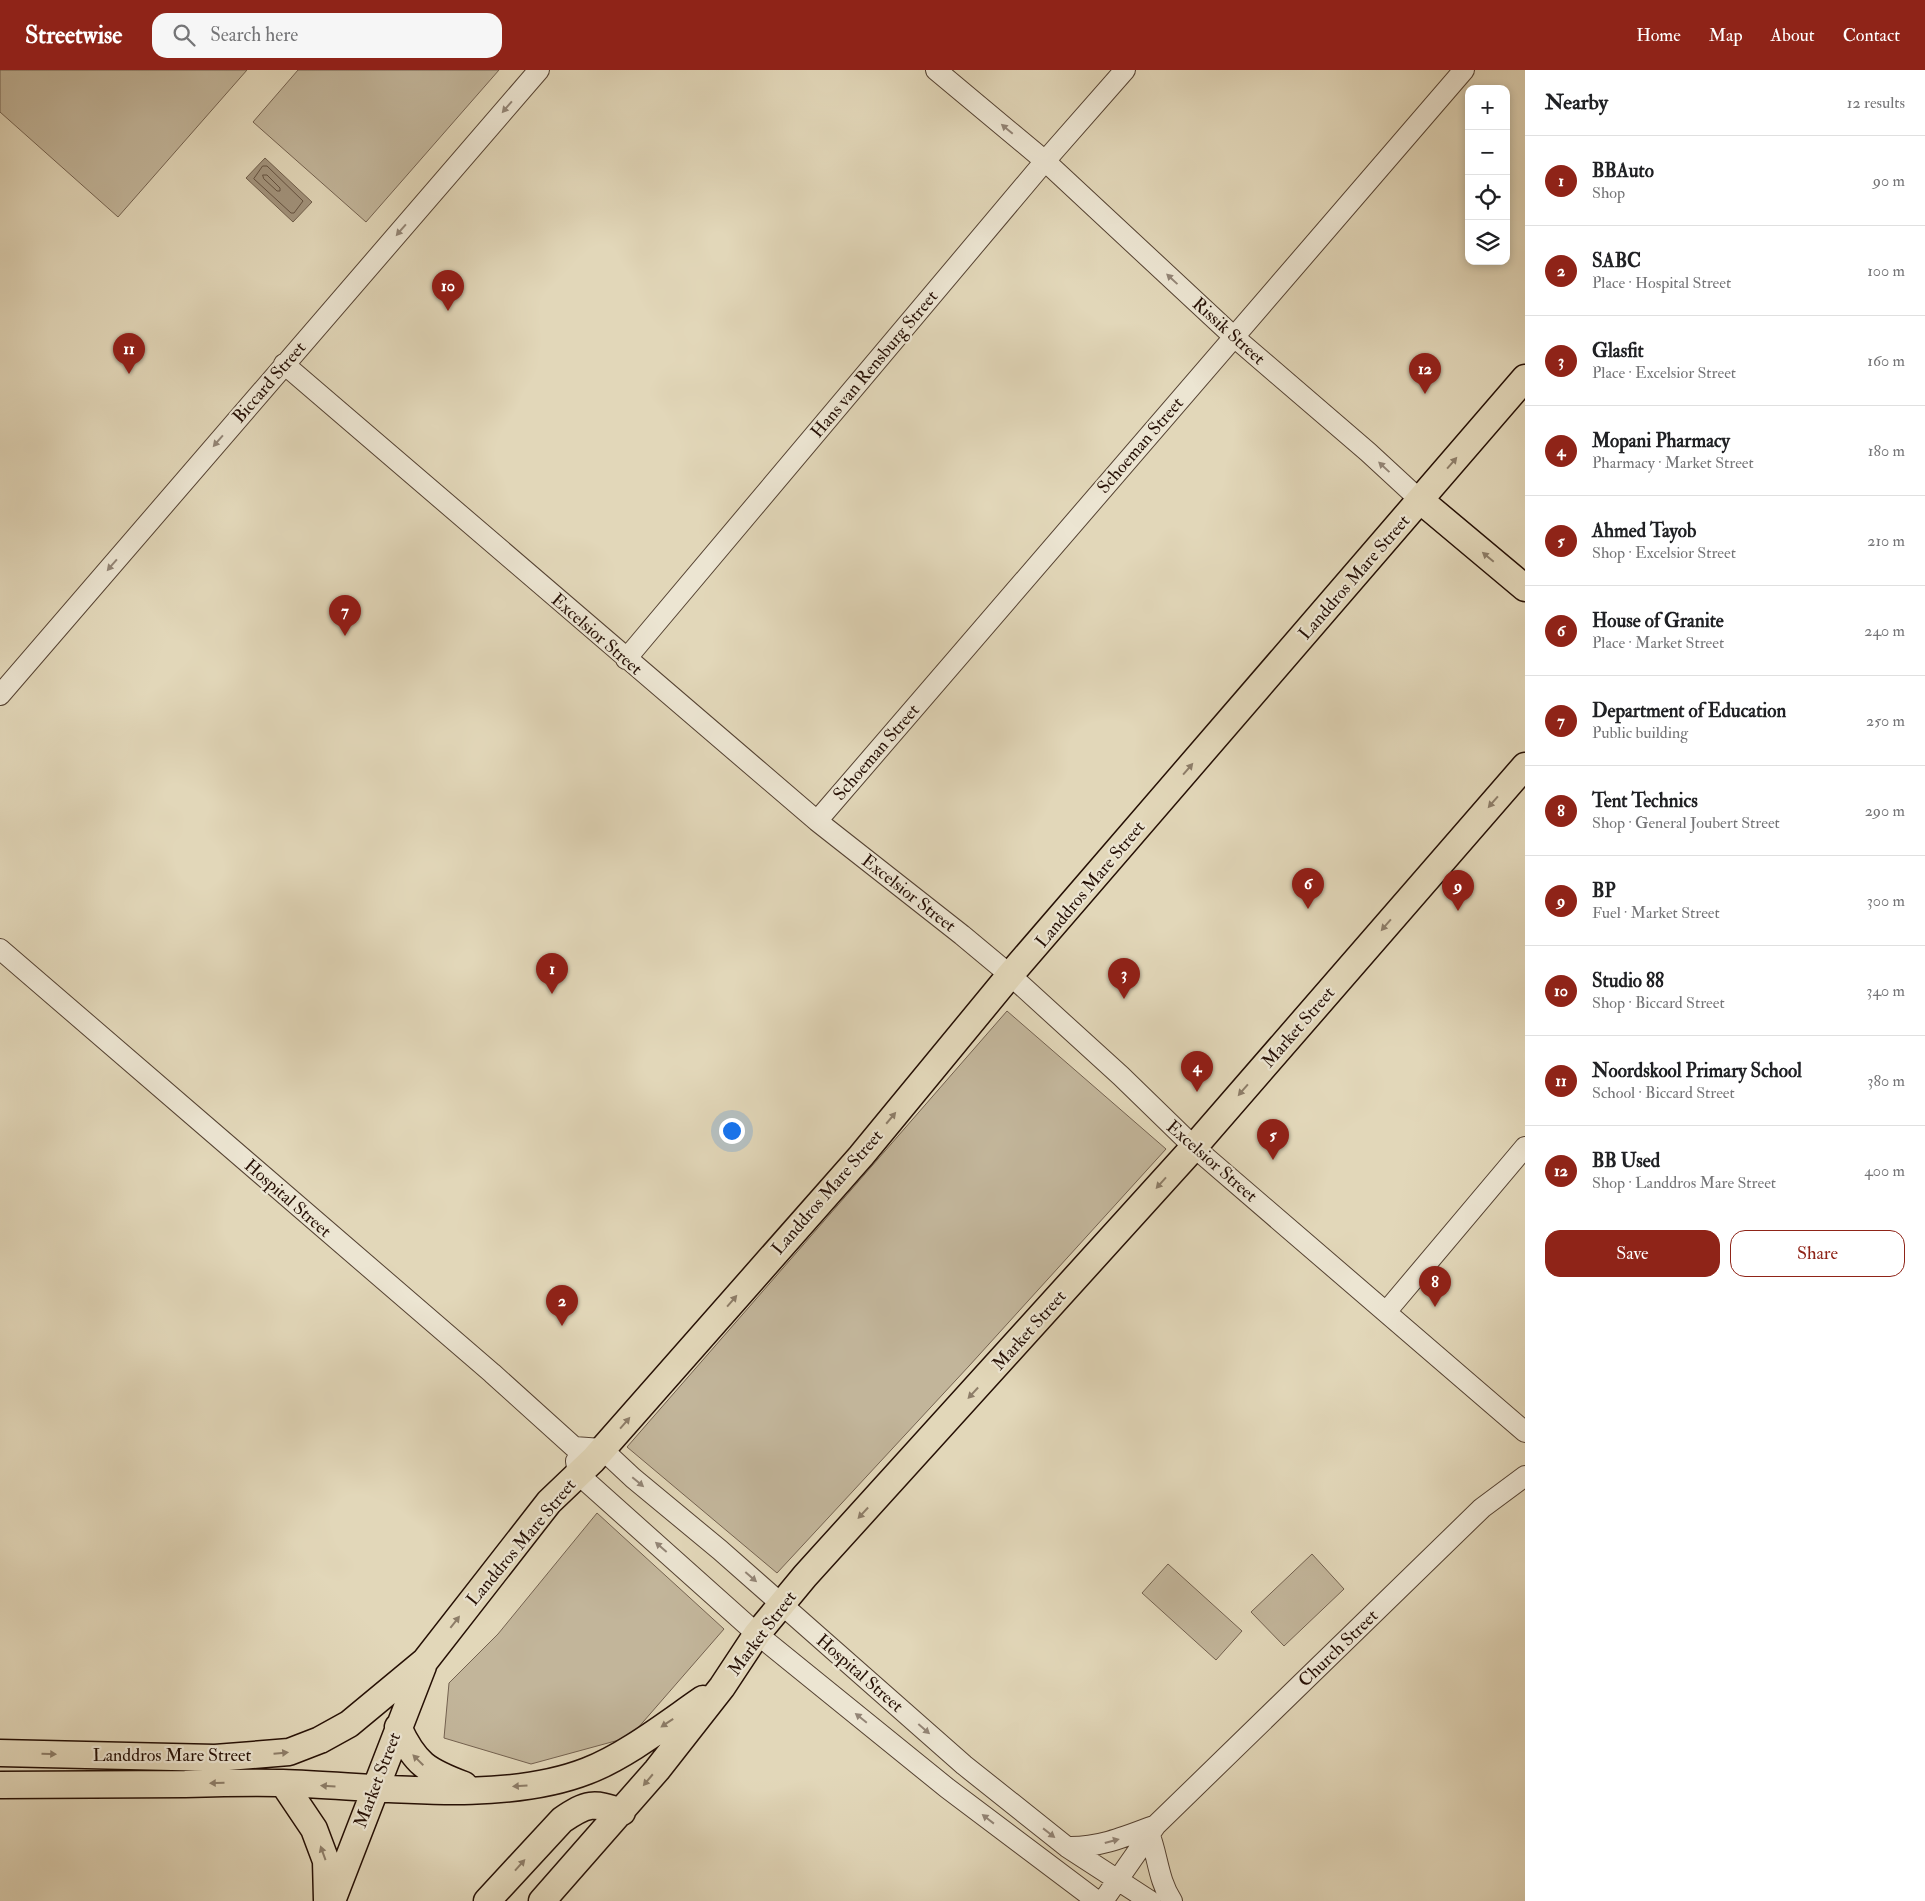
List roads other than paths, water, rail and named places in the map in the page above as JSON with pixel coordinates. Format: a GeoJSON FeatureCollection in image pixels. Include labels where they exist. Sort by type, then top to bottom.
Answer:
{"type":"FeatureCollection","features":[{"type":"Feature","properties":{"kind":"main road","name":"Landdros Mare Street"},"geometry":{"type":"LineString","coordinates":[[0,1753],[215,1758],[289,1752],[320,1740],[349,1724],[425,1661],[549,1502],[602,1449],[861,1156],[1010,975],[1525,378]]}},
{"type":"Feature","properties":{"kind":"main road","name":"Rissik Street"},"geometry":{"type":"LineString","coordinates":[[1420,500],[1525,588]]}},
{"type":"Feature","properties":{"kind":"main road","name":"Market Street"},"geometry":{"type":"LineString","coordinates":[[542,1901],[622,1812],[722,1687],[757,1634],[805,1576],[1194,1147],[1525,766]]}},
{"type":"Feature","properties":{"kind":"main road","name":"Market Street"},"geometry":{"type":"LineString","coordinates":[[332,1901],[425,1661]]}},
{"type":"Feature","properties":{"kind":"main road","name":"Landdros Mare Street"},"geometry":{"type":"LineString","coordinates":[[0,1785],[283,1783],[374,1789],[477,1790],[538,1785],[588,1771],[636,1744],[722,1687]]}},
{"type":"Feature","properties":{"kind":"main road"},"geometry":{"type":"LineString","coordinates":[[398,1727],[408,1750],[421,1764],[442,1777],[477,1790]]}},
{"type":"Feature","properties":{"kind":"main road"},"geometry":{"type":"LineString","coordinates":[[283,1783],[314,1829],[326,1861],[327,1901]]}},
{"type":"Feature","properties":{"kind":"main road"},"geometry":{"type":"LineString","coordinates":[[487,1901],[562,1820],[573,1812],[585,1805],[599,1804],[622,1812]]}},
{"type":"Feature","properties":{"kind":"street","name":"Biccard Street"},"geometry":{"type":"LineString","coordinates":[[0,695],[539,70]]}},
{"type":"Feature","properties":{"kind":"street","name":"Rissik Street"},"geometry":{"type":"LineString","coordinates":[[936,70],[1045,161],[1233,336],[1368,452],[1420,500]]}},
{"type":"Feature","properties":{"kind":"street","name":"Hans van Rensburg Street"},"geometry":{"type":"LineString","coordinates":[[626,659],[1045,161],[1125,70]]}},
{"type":"Feature","properties":{"kind":"street","name":"Schoeman Street"},"geometry":{"type":"LineString","coordinates":[[817,821],[1464,70]]}},
{"type":"Feature","properties":{"kind":"street","name":"Excelsior Street"},"geometry":{"type":"LineString","coordinates":[[284,364],[817,821],[1010,975],[1121,1076],[1194,1147],[1525,1432]]}},
{"type":"Feature","properties":{"kind":"street","name":"Hospital Street"},"geometry":{"type":"LineString","coordinates":[[0,949],[492,1373],[574,1447]]}},
{"type":"Feature","properties":{"kind":"street"},"geometry":{"type":"LineString","coordinates":[[1386,1312],[1525,1147]]}},
{"type":"Feature","properties":{"kind":"street"},"geometry":{"type":"LineString","coordinates":[[578,1474],[574,1447],[602,1449]]}},
{"type":"Feature","properties":{"kind":"street","name":"Hospital Street"},"geometry":{"type":"LineString","coordinates":[[602,1449],[782,1604],[964,1765],[1067,1847],[1150,1901]]}},
{"type":"Feature","properties":{"kind":"street","name":"Hospital Street"},"geometry":{"type":"LineString","coordinates":[[578,1474],[757,1634],[947,1788],[1097,1901]]}},
{"type":"Feature","properties":{"kind":"street","name":"Church Street"},"geometry":{"type":"LineString","coordinates":[[1103,1901],[1153,1829],[1482,1508],[1525,1476]]}},
{"type":"Feature","properties":{"kind":"street"},"geometry":{"type":"LineString","coordinates":[[1153,1829],[1160,1878],[1172,1901]]}},
{"type":"Feature","properties":{"kind":"street","name":"Church Street"},"geometry":{"type":"LineString","coordinates":[[1067,1847],[1086,1848],[1153,1829]]}},
{"type":"Feature","properties":{"kind":"water"},"geometry":{"type":"Polygon","coordinates":[[[265,158],[312,202],[293,222],[246,178],[265,158]]]}},
{"type":"Feature","properties":{"kind":"place","name":"Studio 88"},"geometry":{"type":"Point","coordinates":[448,311]}},
{"type":"Feature","properties":{"kind":"place","name":"Noordskool Primary School"},"geometry":{"type":"Point","coordinates":[129,374]}},
{"type":"Feature","properties":{"kind":"place","name":"BB Used"},"geometry":{"type":"Point","coordinates":[1425,394]}},
{"type":"Feature","properties":{"kind":"place","name":"Department of Education"},"geometry":{"type":"Point","coordinates":[345,636]}},
{"type":"Feature","properties":{"kind":"place","name":"House of Granite"},"geometry":{"type":"Point","coordinates":[1308,909]}},
{"type":"Feature","properties":{"kind":"place","name":"BP"},"geometry":{"type":"Point","coordinates":[1458,911]}},
{"type":"Feature","properties":{"kind":"place","name":"BBAuto"},"geometry":{"type":"Point","coordinates":[552,994]}},
{"type":"Feature","properties":{"kind":"place","name":"Glasfit"},"geometry":{"type":"Point","coordinates":[1124,999]}},
{"type":"Feature","properties":{"kind":"place","name":"Mopani Pharmacy"},"geometry":{"type":"Point","coordinates":[1197,1092]}},
{"type":"Feature","properties":{"kind":"place","name":"Ahmed Tayob"},"geometry":{"type":"Point","coordinates":[1273,1160]}},
{"type":"Feature","properties":{"kind":"place","name":"Tent Technics"},"geometry":{"type":"Point","coordinates":[1435,1307]}},
{"type":"Feature","properties":{"kind":"place","name":"SABC"},"geometry":{"type":"Point","coordinates":[562,1326]}}]}
